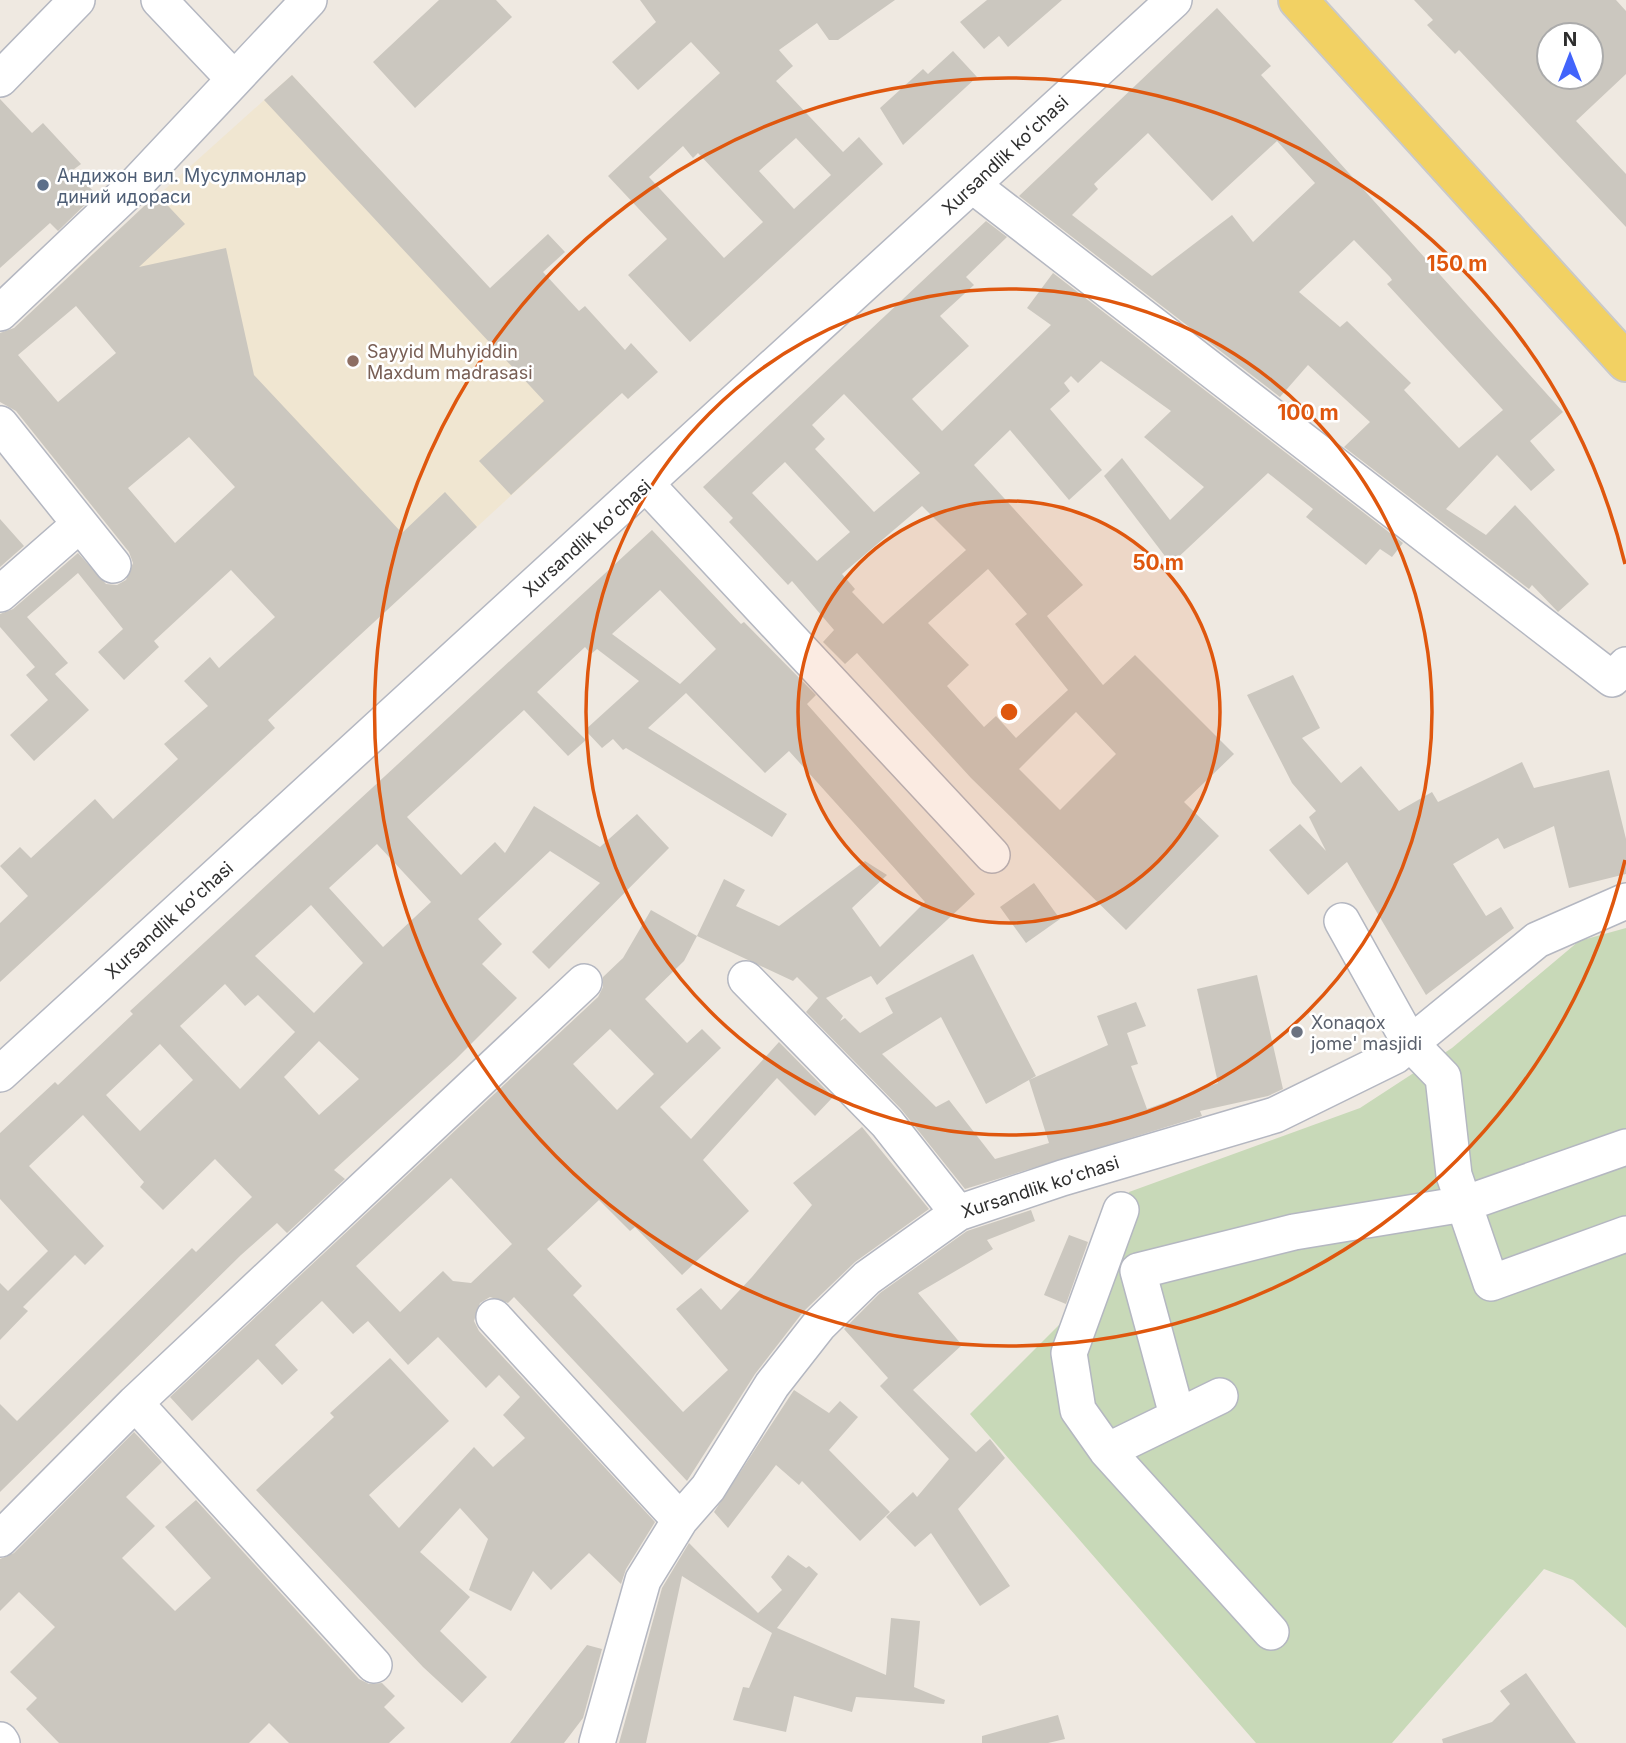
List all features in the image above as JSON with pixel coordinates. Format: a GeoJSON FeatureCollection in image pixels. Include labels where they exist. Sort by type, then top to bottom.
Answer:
{"type":"FeatureCollection","features":[{"type":"Feature","properties":{"kind":"main road"},"geometry":{"type":"LineString","coordinates":[[1298,0],[1622,349]]}},
{"type":"Feature","properties":{"kind":"street"},"geometry":{"type":"LineString","coordinates":[[0,79],[77,0]]}},
{"type":"Feature","properties":{"kind":"street"},"geometry":{"type":"LineString","coordinates":[[159,0],[233,78]]}},
{"type":"Feature","properties":{"kind":"street"},"geometry":{"type":"LineString","coordinates":[[0,313],[137,183],[309,0]]}},
{"type":"Feature","properties":{"kind":"street","name":"Xursandlik koʻchasi"},"geometry":{"type":"LineString","coordinates":[[0,1074],[1174,0]]}},
{"type":"Feature","properties":{"kind":"street"},"geometry":{"type":"LineString","coordinates":[[972,185],[1612,679],[1626,665]]}},
{"type":"Feature","properties":{"kind":"street"},"geometry":{"type":"LineString","coordinates":[[0,424],[113,565]]}},
{"type":"Feature","properties":{"kind":"street"},"geometry":{"type":"LineString","coordinates":[[646,484],[992,855]]}},
{"type":"Feature","properties":{"kind":"street"},"geometry":{"type":"LineString","coordinates":[[0,594],[80,524]]}},
{"type":"Feature","properties":{"kind":"street","name":"Xursandlik koʻchasi"},"geometry":{"type":"LineString","coordinates":[[597,1743],[643,1580],[680,1520],[708,1488],[772,1385],[819,1325],[866,1278],[958,1213],[1062,1178],[1275,1115],[1395,1056],[1538,940],[1626,901]]}},
{"type":"Feature","properties":{"kind":"street"},"geometry":{"type":"LineString","coordinates":[[1342,921],[1410,1043],[1443,1077],[1454,1175],[1491,1283],[1626,1234]]}},
{"type":"Feature","properties":{"kind":"street"},"geometry":{"type":"LineString","coordinates":[[746,979],[887,1123],[958,1213]]}},
{"type":"Feature","properties":{"kind":"street"},"geometry":{"type":"LineString","coordinates":[[0,1539],[135,1403],[584,982]]}},
{"type":"Feature","properties":{"kind":"street"},"geometry":{"type":"LineString","coordinates":[[1177,1415],[1138,1271],[1294,1232],[1464,1204],[1626,1147]]}},
{"type":"Feature","properties":{"kind":"street"},"geometry":{"type":"LineString","coordinates":[[1121,1210],[1069,1353],[1078,1410],[1107,1451],[1270,1632]]}},
{"type":"Feature","properties":{"kind":"street"},"geometry":{"type":"LineString","coordinates":[[494,1317],[680,1520]]}},
{"type":"Feature","properties":{"kind":"street"},"geometry":{"type":"LineString","coordinates":[[1107,1451],[1220,1396]]}},
{"type":"Feature","properties":{"kind":"street"},"geometry":{"type":"LineString","coordinates":[[135,1403],[374,1665]]}},
{"type":"Feature","properties":{"kind":"shaded area","name":"Sayyid Muhyiddin Maxdum madrasasi"},"geometry":{"type":"Polygon","coordinates":[[[292,75],[603,411],[367,628],[189,437],[194,432],[189,407],[74,271],[292,75]]]}},
{"type":"Feature","properties":{"kind":"green space"},"geometry":{"type":"Polygon","coordinates":[[[1626,928],[1626,1628],[1573,1580],[1544,1569],[1392,1743],[1256,1743],[970,1414],[1062,1322],[1078,1329],[1129,1192],[1360,1108],[1452,1048],[1579,941],[1626,928]]]}},
{"type":"Feature","properties":{"kind":"building"},"geometry":{"type":"Polygon","coordinates":[[[439,0],[496,0],[512,17],[415,108],[373,62],[439,0]]]}},
{"type":"Feature","properties":{"kind":"building"},"geometry":{"type":"Polygon","coordinates":[[[640,0],[895,0],[838,40],[829,40],[817,23],[779,50],[793,66],[776,81],[843,152],[859,137],[883,164],[690,342],[628,275],[667,239],[608,176],[720,73],[691,42],[638,90],[612,62],[656,22],[640,0]],[[796,138],[759,171],[794,209],[831,175],[796,138]],[[683,146],[649,177],[724,258],[763,222],[698,153],[693,158],[683,146]]]}},
{"type":"Feature","properties":{"kind":"building"},"geometry":{"type":"Polygon","coordinates":[[[987,0],[1062,0],[1008,47],[999,36],[984,49],[960,22],[987,0]]]}},
{"type":"Feature","properties":{"kind":"building"},"geometry":{"type":"Polygon","coordinates":[[[1414,0],[1616,0],[1626,11],[1626,74],[1576,121],[1626,174],[1626,227],[1459,50],[1455,54],[1427,25],[1433,20],[1414,0]]]}},
{"type":"Feature","properties":{"kind":"building"},"geometry":{"type":"Polygon","coordinates":[[[1217,8],[1271,66],[1261,75],[1563,412],[1530,441],[1555,470],[1531,491],[1497,455],[1446,509],[1486,535],[1515,505],[1589,584],[1558,612],[1532,585],[1529,589],[1344,447],[1370,422],[1308,365],[1280,397],[1019,196],[1217,8]],[[1148,133],[1094,184],[1098,189],[1072,215],[1152,276],[1232,215],[1253,242],[1315,183],[1277,141],[1212,201],[1148,133]],[[1354,240],[1299,292],[1340,327],[1347,321],[1411,383],[1404,390],[1459,448],[1503,410],[1387,284],[1392,280],[1390,277],[1354,240]]]}},
{"type":"Feature","properties":{"kind":"building"},"geometry":{"type":"Polygon","coordinates":[[[953,51],[977,77],[903,145],[880,108],[923,69],[928,74],[953,51]]]}},
{"type":"Feature","properties":{"kind":"building"},"geometry":{"type":"Polygon","coordinates":[[[292,75],[490,288],[548,234],[565,252],[543,272],[579,311],[585,306],[625,350],[631,343],[658,372],[628,399],[622,393],[511,495],[479,461],[544,401],[264,100],[292,75]]]}},
{"type":"Feature","properties":{"kind":"building","name":"Андижон вил. Мусулмонлар диний идораси"},"geometry":{"type":"Polygon","coordinates":[[[0,99],[32,133],[43,123],[81,164],[73,170],[96,194],[58,231],[50,223],[0,268],[0,99]]]}},
{"type":"Feature","properties":{"kind":"building"},"geometry":{"type":"Polygon","coordinates":[[[157,194],[185,224],[139,267],[226,248],[254,375],[402,533],[445,492],[477,527],[268,720],[275,728],[0,982],[0,923],[28,896],[0,866],[20,847],[31,858],[95,799],[113,819],[178,759],[164,744],[208,706],[184,681],[210,657],[219,668],[275,617],[231,570],[154,641],[159,647],[124,680],[98,652],[123,629],[78,573],[27,617],[68,663],[55,674],[89,710],[34,761],[10,735],[48,700],[26,675],[35,667],[0,627],[0,614],[13,609],[78,553],[106,584],[117,585],[126,580],[133,563],[129,552],[16,411],[0,402],[0,333],[14,328],[157,194]],[[76,306],[18,355],[58,402],[116,353],[76,306]],[[189,437],[128,488],[175,543],[235,487],[189,437]]]}},
{"type":"Feature","properties":{"kind":"building"},"geometry":{"type":"Polygon","coordinates":[[[986,221],[1007,237],[966,277],[974,285],[940,316],[969,346],[912,399],[942,431],[1051,325],[1027,308],[1053,273],[1403,543],[1392,557],[1380,549],[1366,565],[1306,517],[1313,509],[1268,473],[1171,564],[1104,476],[1122,458],[1170,520],[1204,487],[1144,437],[1171,411],[1101,361],[1078,383],[1071,376],[1064,383],[1070,391],[1050,409],[1102,470],[1069,500],[1010,430],[974,465],[1083,585],[1047,616],[1103,685],[1135,655],[1234,754],[1184,802],[1219,836],[1126,930],[971,778],[857,653],[845,664],[823,642],[834,630],[792,581],[788,585],[729,522],[733,518],[703,487],[986,221]],[[844,394],[812,425],[825,439],[815,449],[874,512],[920,473],[844,394]],[[785,462],[752,493],[817,561],[850,532],[785,462]],[[922,506],[842,574],[855,589],[852,592],[883,624],[966,550],[922,506]],[[988,569],[928,623],[969,665],[947,686],[984,727],[996,716],[1016,738],[1068,690],[1015,624],[1027,614],[988,569]],[[1076,712],[1019,769],[1060,810],[1116,754],[1076,712]]]}},
{"type":"Feature","properties":{"kind":"building"},"geometry":{"type":"Polygon","coordinates":[[[0,519],[24,546],[0,567],[0,519]]]}},
{"type":"Feature","properties":{"kind":"building"},"geometry":{"type":"Polygon","coordinates":[[[652,530],[741,624],[744,622],[816,695],[807,704],[975,894],[877,985],[871,976],[826,998],[843,1016],[840,1021],[845,1018],[860,1033],[893,1013],[885,998],[973,954],[1036,1076],[1029,1080],[1108,1045],[1097,1016],[1136,1002],[1146,1026],[1127,1033],[1138,1064],[1131,1066],[1147,1109],[1218,1083],[1197,989],[1257,975],[1283,1089],[1268,1096],[1200,1111],[1202,1116],[965,1189],[901,1109],[806,1012],[818,998],[797,977],[793,981],[697,936],[724,879],[745,890],[736,906],[779,926],[865,861],[887,875],[852,908],[880,947],[925,902],[789,751],[765,773],[686,693],[648,728],[787,814],[772,837],[626,748],[623,750],[613,739],[602,748],[585,730],[639,681],[597,649],[591,654],[585,647],[537,692],[586,740],[568,756],[524,710],[407,817],[461,875],[495,842],[505,853],[534,806],[600,847],[637,814],[669,848],[549,969],[532,952],[600,883],[550,851],[478,919],[502,944],[482,964],[517,998],[456,1059],[334,1170],[345,1179],[287,1233],[277,1223],[241,1255],[0,1492],[0,1404],[17,1421],[192,1248],[196,1252],[252,1197],[215,1159],[163,1210],[140,1187],[144,1182],[83,1115],[29,1166],[104,1246],[85,1265],[75,1255],[23,1307],[28,1311],[0,1340],[0,1283],[8,1291],[48,1251],[0,1199],[0,1133],[55,1082],[58,1085],[133,1014],[130,1011],[652,530]],[[660,590],[612,634],[680,684],[716,649],[660,590]],[[377,844],[329,888],[383,947],[431,902],[377,844]],[[311,905],[255,956],[314,1013],[363,963],[311,905]],[[225,984],[180,1026],[240,1089],[295,1032],[258,995],[245,1006],[225,984]],[[941,1017],[882,1054],[936,1107],[949,1100],[995,1159],[1049,1143],[1029,1080],[986,1104],[941,1017]],[[319,1041],[284,1077],[319,1115],[359,1079],[319,1041]],[[160,1044],[106,1095],[140,1131],[193,1080],[160,1044]]]}},
{"type":"Feature","properties":{"kind":"building"},"geometry":{"type":"Polygon","coordinates":[[[1293,675],[1320,728],[1302,738],[1341,783],[1361,766],[1399,811],[1432,792],[1438,802],[1522,762],[1534,788],[1609,770],[1626,839],[1626,874],[1569,888],[1554,826],[1504,849],[1498,838],[1453,864],[1486,916],[1501,907],[1514,928],[1426,995],[1347,862],[1308,895],[1269,850],[1300,824],[1326,851],[1309,817],[1316,811],[1292,783],[1247,695],[1293,675]]]}},
{"type":"Feature","properties":{"kind":"building"},"geometry":{"type":"Polygon","coordinates":[[[1034,883],[1060,919],[1026,943],[1000,907],[1034,883]]]}},
{"type":"Feature","properties":{"kind":"building"},"geometry":{"type":"Polygon","coordinates":[[[651,910],[697,936],[684,961],[645,999],[687,1043],[702,1029],[721,1048],[660,1107],[691,1139],[779,1042],[833,1097],[815,1116],[777,1078],[703,1160],[749,1211],[682,1275],[635,1227],[630,1231],[599,1200],[547,1249],[582,1286],[573,1295],[683,1412],[728,1370],[676,1309],[701,1288],[721,1310],[752,1277],[812,1205],[793,1183],[862,1127],[929,1209],[855,1262],[803,1312],[755,1374],[687,1481],[514,1297],[508,1303],[490,1297],[480,1303],[474,1321],[479,1331],[655,1522],[626,1569],[621,1584],[589,1553],[551,1590],[533,1571],[511,1611],[469,1590],[488,1539],[460,1508],[420,1552],[470,1597],[440,1631],[487,1677],[462,1703],[423,1667],[256,1490],[334,1417],[330,1413],[390,1358],[449,1421],[369,1495],[399,1528],[474,1447],[493,1467],[525,1438],[503,1415],[520,1397],[499,1375],[486,1388],[438,1337],[408,1365],[368,1321],[353,1334],[322,1301],[275,1345],[298,1370],[282,1385],[258,1359],[192,1421],[170,1397],[598,997],[603,987],[603,977],[623,958],[651,910]],[[610,1029],[573,1064],[617,1110],[654,1074],[610,1029]],[[451,1178],[356,1266],[400,1312],[443,1271],[453,1281],[471,1283],[512,1244],[451,1178]]]}},
{"type":"Feature","properties":{"kind":"building"},"geometry":{"type":"Polygon","coordinates":[[[1031,1210],[1035,1221],[987,1240],[993,1249],[918,1293],[962,1345],[913,1390],[976,1452],[990,1439],[1005,1458],[958,1509],[1010,1586],[980,1606],[931,1533],[915,1547],[886,1517],[913,1492],[917,1497],[949,1459],[880,1386],[888,1378],[844,1329],[880,1293],[967,1231],[1031,1210]]]}},
{"type":"Feature","properties":{"kind":"building"},"geometry":{"type":"Polygon","coordinates":[[[1069,1235],[1088,1242],[1066,1304],[1044,1295],[1069,1235]]]}},
{"type":"Feature","properties":{"kind":"building"},"geometry":{"type":"Polygon","coordinates":[[[794,1390],[829,1413],[840,1401],[858,1417],[829,1450],[890,1512],[860,1541],[802,1481],[799,1485],[776,1465],[728,1528],[714,1512],[794,1390]]]}},
{"type":"Feature","properties":{"kind":"building"},"geometry":{"type":"Polygon","coordinates":[[[134,1432],[162,1462],[126,1497],[155,1526],[122,1558],[175,1611],[211,1578],[165,1527],[196,1500],[359,1679],[369,1684],[382,1683],[395,1696],[384,1707],[405,1728],[389,1743],[289,1743],[269,1723],[249,1743],[59,1743],[26,1709],[37,1698],[10,1672],[55,1627],[19,1592],[0,1611],[0,1559],[14,1553],[134,1432]]]}},
{"type":"Feature","properties":{"kind":"building"},"geometry":{"type":"Polygon","coordinates":[[[689,1543],[758,1613],[782,1590],[771,1577],[788,1555],[806,1568],[809,1566],[818,1574],[777,1628],[886,1675],[891,1618],[920,1621],[914,1687],[945,1700],[944,1704],[856,1697],[852,1712],[794,1696],[786,1732],[733,1720],[743,1687],[749,1688],[772,1633],[682,1576],[646,1743],[619,1743],[662,1588],[689,1543]]]}},
{"type":"Feature","properties":{"kind":"building"},"geometry":{"type":"Polygon","coordinates":[[[587,1645],[602,1649],[583,1718],[564,1743],[510,1743],[587,1645]]]}},
{"type":"Feature","properties":{"kind":"building"},"geometry":{"type":"Polygon","coordinates":[[[1526,1673],[1576,1743],[1443,1743],[1442,1739],[1492,1722],[1510,1704],[1500,1691],[1526,1673]]]}},
{"type":"Feature","properties":{"kind":"building"},"geometry":{"type":"Polygon","coordinates":[[[1058,1715],[1065,1739],[1048,1743],[982,1743],[982,1736],[1058,1715]]]}},
{"type":"Feature","properties":{"kind":"place","name":"Андижон вил. Мусулмонлар диний идораси"},"geometry":{"type":"Point","coordinates":[43,185]}},
{"type":"Feature","properties":{"kind":"place","name":"Sayyid Muhyiddin Maxdum madrasasi"},"geometry":{"type":"Point","coordinates":[353,361]}},
{"type":"Feature","properties":{"kind":"place","name":"Xonaqox jome' masjidi"},"geometry":{"type":"Point","coordinates":[1297,1032]}}]}
